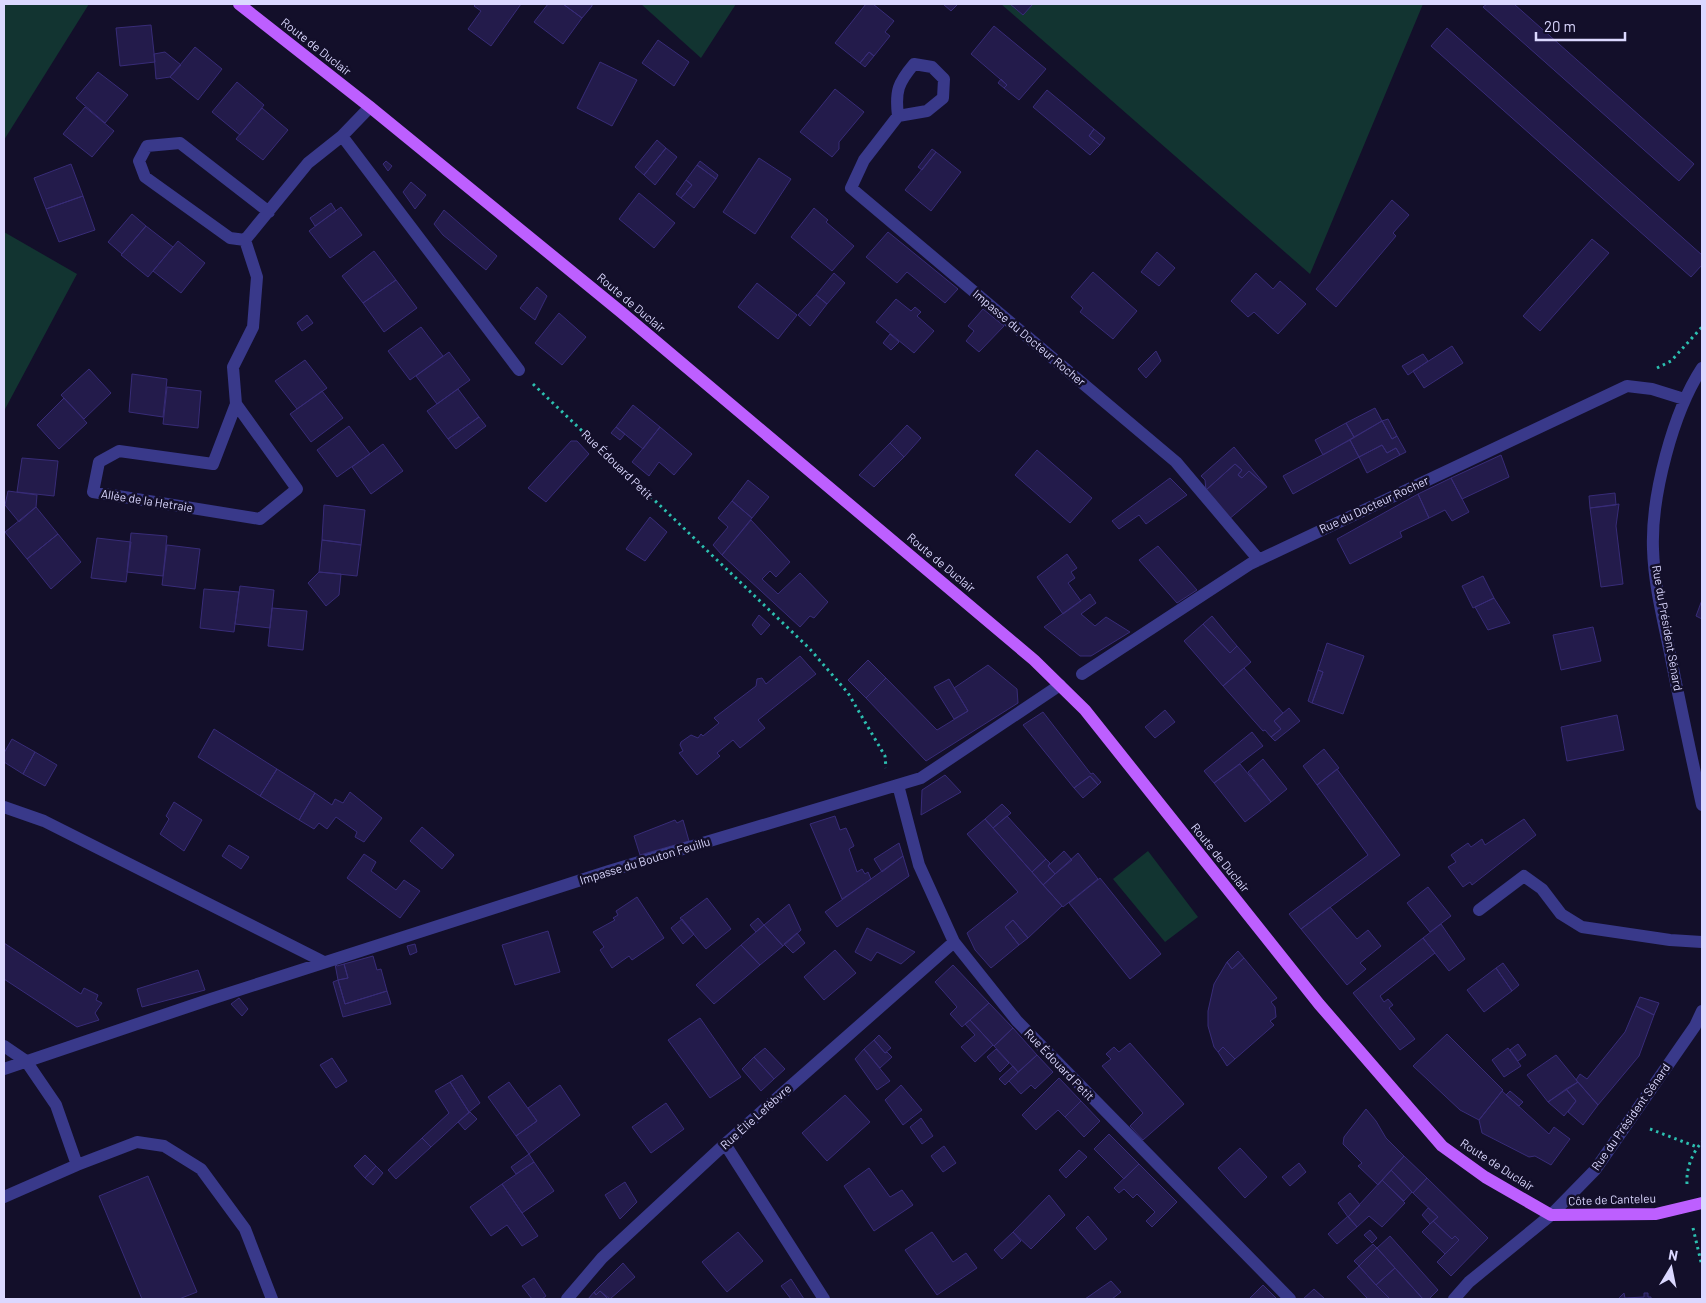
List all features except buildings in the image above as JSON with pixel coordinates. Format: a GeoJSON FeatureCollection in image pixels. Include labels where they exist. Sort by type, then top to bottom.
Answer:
{"type":"FeatureCollection","features":[{"type":"Feature","properties":{"kind":"main road","name":"Route de Duclair"},"geometry":{"type":"LineString","coordinates":[[239,4],[370,107],[628,318],[1034,660],[1085,710],[1318,1004],[1442,1146],[1485,1177],[1551,1215]]}},
{"type":"Feature","properties":{"kind":"main road","name":"Côte de Canteleu"},"geometry":{"type":"LineString","coordinates":[[1551,1215],[1656,1214],[1702,1203]]}},
{"type":"Feature","properties":{"kind":"street"},"geometry":{"type":"LineString","coordinates":[[914,64],[932,68],[944,79],[943,98],[927,111],[898,116],[895,97],[900,80],[914,64]]}},
{"type":"Feature","properties":{"kind":"street"},"geometry":{"type":"LineString","coordinates":[[269,212],[180,143],[147,146],[139,161],[145,177],[230,238],[246,240],[269,212],[308,163],[342,136],[370,107]]}},
{"type":"Feature","properties":{"kind":"street","name":"Impasse du Docteur Rocher"},"geometry":{"type":"LineString","coordinates":[[898,116],[864,160],[851,188],[1176,462],[1259,560]]}},
{"type":"Feature","properties":{"kind":"street"},"geometry":{"type":"LineString","coordinates":[[342,136],[520,370]]}},
{"type":"Feature","properties":{"kind":"street","name":"Allée de la Hetraie"},"geometry":{"type":"LineString","coordinates":[[236,404],[297,489],[260,519],[93,492],[99,462],[119,451],[213,464],[236,404],[233,367],[253,326],[257,277],[246,240]]}},
{"type":"Feature","properties":{"kind":"street","name":"Rue du Président Sénard"},"geometry":{"type":"LineString","coordinates":[[1702,368],[1684,398],[1669,442],[1657,504],[1653,548],[1658,592],[1702,805]]}},
{"type":"Feature","properties":{"kind":"street"},"geometry":{"type":"LineString","coordinates":[[1627,386],[1652,389],[1684,398]]}},
{"type":"Feature","properties":{"kind":"street","name":"Rue du Docteur Rocher"},"geometry":{"type":"LineString","coordinates":[[1082,674],[1259,560],[1627,386]]}},
{"type":"Feature","properties":{"kind":"street","name":"Impasse du Bouton Feuillu"},"geometry":{"type":"LineString","coordinates":[[4,1069],[324,962],[609,871],[921,778],[1060,685]]}},
{"type":"Feature","properties":{"kind":"street","name":"Rue Édouard Petit"},"geometry":{"type":"LineString","coordinates":[[893,787],[919,866],[954,942],[1017,1021],[1290,1299]]}},
{"type":"Feature","properties":{"kind":"street"},"geometry":{"type":"LineString","coordinates":[[4,807],[44,821],[324,962]]}},
{"type":"Feature","properties":{"kind":"street"},"geometry":{"type":"LineString","coordinates":[[1479,910],[1524,876],[1542,888],[1561,914],[1582,927],[1670,940],[1702,942]]}},
{"type":"Feature","properties":{"kind":"street","name":"Rue Élie Lefèbvre"},"geometry":{"type":"LineString","coordinates":[[568,1299],[602,1258],[725,1144],[954,942]]}},
{"type":"Feature","properties":{"kind":"street","name":"Rue du Président Sénard"},"geometry":{"type":"LineString","coordinates":[[1454,1299],[1469,1282],[1551,1215],[1595,1170],[1632,1120],[1695,1026],[1702,1011]]}},
{"type":"Feature","properties":{"kind":"street"},"geometry":{"type":"LineString","coordinates":[[4,1046],[26,1061],[56,1105],[77,1165]]}},
{"type":"Feature","properties":{"kind":"street"},"geometry":{"type":"LineString","coordinates":[[4,1197],[77,1165],[137,1142],[164,1146],[201,1169],[245,1229],[272,1299]]}},
{"type":"Feature","properties":{"kind":"street"},"geometry":{"type":"LineString","coordinates":[[725,1144],[824,1299]]}},
{"type":"Feature","properties":{"kind":"path"},"geometry":{"type":"LineString","coordinates":[[1627,386],[1671,361],[1702,327]]}},
{"type":"Feature","properties":{"kind":"path","name":"Rue Édouard Petit"},"geometry":{"type":"LineString","coordinates":[[520,370],[809,648],[848,693],[885,756],[893,787]]}},
{"type":"Feature","properties":{"kind":"path"},"geometry":{"type":"LineString","coordinates":[[1632,1120],[1662,1136],[1697,1148]]}},
{"type":"Feature","properties":{"kind":"path"},"geometry":{"type":"LineString","coordinates":[[1702,1142],[1692,1157],[1687,1176],[1688,1206],[1702,1266]]}},
{"type":"Feature","properties":{"kind":"green space"},"geometry":{"type":"Polygon","coordinates":[[[4,4],[89,4],[4,140],[4,4]]]}},
{"type":"Feature","properties":{"kind":"green space"},"geometry":{"type":"Polygon","coordinates":[[[641,4],[736,4],[701,58],[641,4]]]}},
{"type":"Feature","properties":{"kind":"green space"},"geometry":{"type":"Polygon","coordinates":[[[1001,4],[1423,4],[1310,274],[1001,4]]]}},
{"type":"Feature","properties":{"kind":"green space"},"geometry":{"type":"Polygon","coordinates":[[[4,232],[77,274],[4,411],[4,232]]]}},
{"type":"Feature","properties":{"kind":"green space"},"geometry":{"type":"Polygon","coordinates":[[[1148,851],[1198,917],[1165,942],[1113,879],[1148,851]]]}}]}
